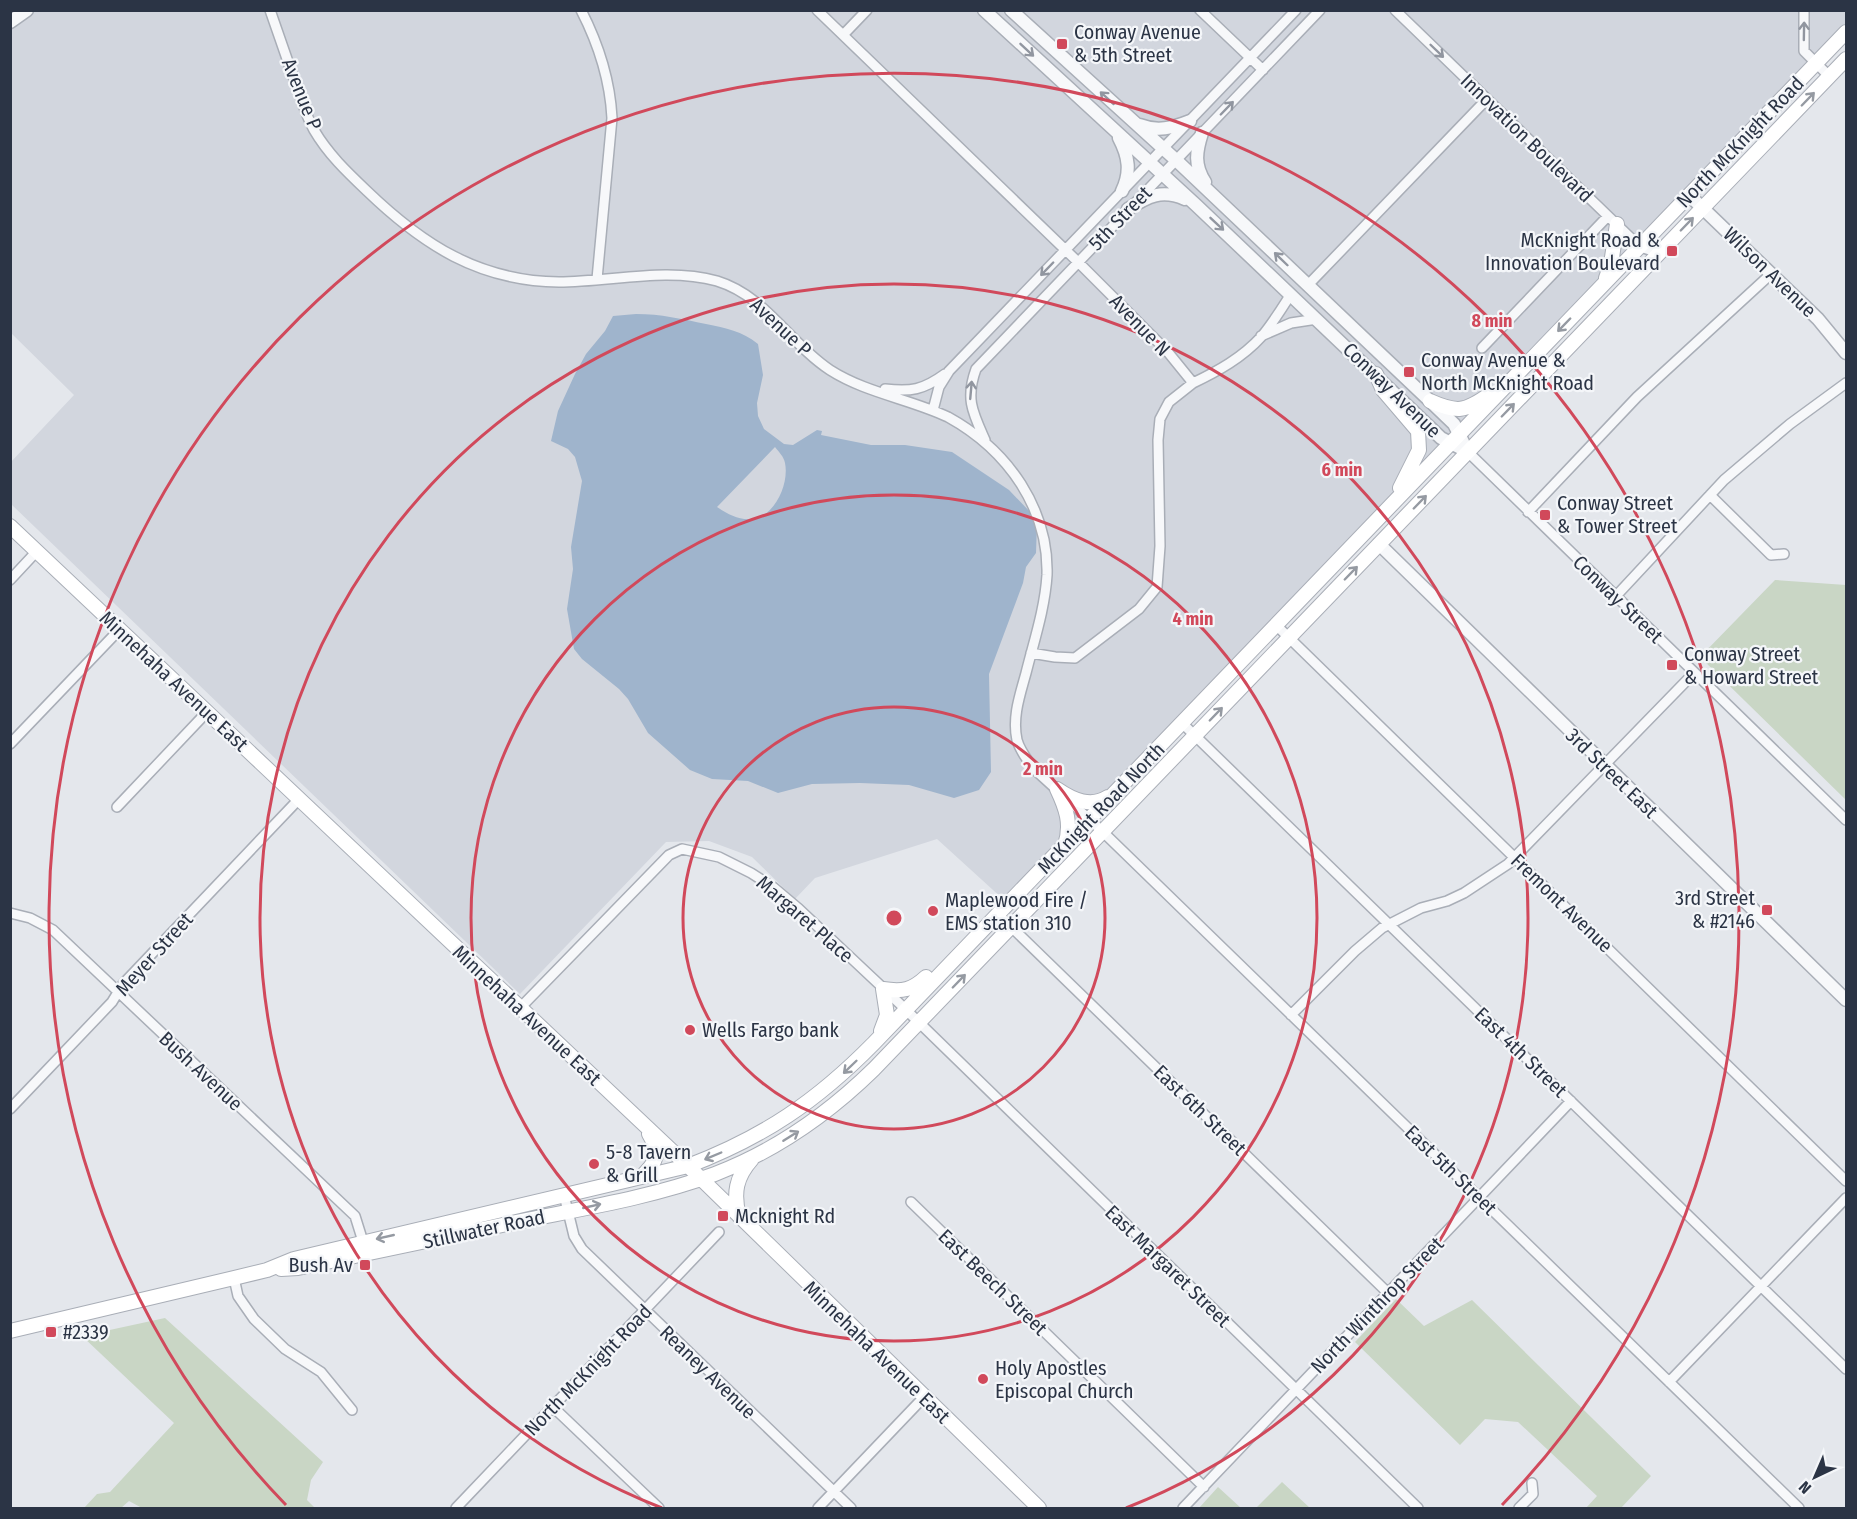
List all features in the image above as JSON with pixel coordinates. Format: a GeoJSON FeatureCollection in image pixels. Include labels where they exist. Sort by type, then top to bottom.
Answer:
{"type":"FeatureCollection","features":[{"type":"Feature","properties":{"kind":"main road","name":"North McKnight Road"},"geometry":{"type":"LineString","coordinates":[[1455,439],[1846,32]]}},
{"type":"Feature","properties":{"kind":"main road","name":"North McKnight Road"},"geometry":{"type":"LineString","coordinates":[[1468,452],[1846,59]]}},
{"type":"Feature","properties":{"kind":"main road"},"geometry":{"type":"LineString","coordinates":[[1605,283],[1611,264],[1612,220]]}},
{"type":"Feature","properties":{"kind":"main road"},"geometry":{"type":"LineString","coordinates":[[1430,401],[1455,410],[1466,408],[1487,396],[1522,369]]}},
{"type":"Feature","properties":{"kind":"main road"},"geometry":{"type":"LineString","coordinates":[[1376,374],[1383,390],[1414,425],[1420,441],[1415,460],[1389,507]]}},
{"type":"Feature","properties":{"kind":"main road","name":"McKnight Road North"},"geometry":{"type":"LineString","coordinates":[[688,1166],[740,1144],[791,1115],[827,1088],[999,915],[1455,439]]}},
{"type":"Feature","properties":{"kind":"main road","name":"McKnight Road North"},"geometry":{"type":"LineString","coordinates":[[700,1179],[755,1156],[793,1135],[840,1100],[919,1023],[1468,452]]}},
{"type":"Feature","properties":{"kind":"main road","name":"Minnehaha Avenue East"},"geometry":{"type":"LineString","coordinates":[[10,526],[688,1166],[1039,1509]]}},
{"type":"Feature","properties":{"kind":"main road"},"geometry":{"type":"LineString","coordinates":[[1057,789],[1072,799],[1088,802],[1101,801],[1118,790]]}},
{"type":"Feature","properties":{"kind":"main road"},"geometry":{"type":"LineString","coordinates":[[1057,789],[1068,821],[1065,846]]}},
{"type":"Feature","properties":{"kind":"main road"},"geometry":{"type":"LineString","coordinates":[[874,1043],[887,1015],[883,989],[908,991],[936,967],[954,958]]}},
{"type":"Feature","properties":{"kind":"main road"},"geometry":{"type":"LineString","coordinates":[[641,1177],[652,1167],[657,1156],[655,1144],[644,1125]]}},
{"type":"Feature","properties":{"kind":"main road"},"geometry":{"type":"LineString","coordinates":[[740,1218],[735,1200],[736,1189],[746,1166],[755,1156]]}},
{"type":"Feature","properties":{"kind":"main road","name":"Stillwater Road"},"geometry":{"type":"LineString","coordinates":[[10,1331],[267,1270],[298,1268],[365,1248],[688,1166]]}},
{"type":"Feature","properties":{"kind":"main road","name":"Stillwater Road"},"geometry":{"type":"LineString","coordinates":[[365,1248],[567,1212],[700,1179]]}},
{"type":"Feature","properties":{"kind":"street"},"geometry":{"type":"LineString","coordinates":[[10,22],[27,10]]}},
{"type":"Feature","properties":{"kind":"street","name":"Avenue P"},"geometry":{"type":"LineString","coordinates":[[270,10],[304,109],[319,138],[336,160],[409,229],[443,251],[465,262],[500,274],[549,281],[680,275],[719,282],[755,300],[812,356],[845,379],[933,410],[962,425],[987,445],[1010,468],[1027,494],[1044,540],[1047,574],[1045,591],[1016,712],[1018,741],[1024,756],[1033,768],[1102,831]]}},
{"type":"Feature","properties":{"kind":"street"},"geometry":{"type":"LineString","coordinates":[[581,10],[603,60],[611,100],[612,118],[597,279]]}},
{"type":"Feature","properties":{"kind":"street","name":"Avenue N"},"geometry":{"type":"LineString","coordinates":[[818,10],[1066,250],[1167,351],[1193,383]]}},
{"type":"Feature","properties":{"kind":"street"},"geometry":{"type":"LineString","coordinates":[[843,35],[867,10]]}},
{"type":"Feature","properties":{"kind":"street","name":"Conway Avenue"},"geometry":{"type":"LineString","coordinates":[[984,10],[1292,294],[1441,438],[1455,439],[1468,452]]}},
{"type":"Feature","properties":{"kind":"street","name":"Conway Avenue"},"geometry":{"type":"LineString","coordinates":[[1011,10],[1176,160],[1454,424],[1455,439]]}},
{"type":"Feature","properties":{"kind":"street"},"geometry":{"type":"LineString","coordinates":[[1200,10],[1263,70]]}},
{"type":"Feature","properties":{"kind":"street","name":"5th Street"},"geometry":{"type":"LineString","coordinates":[[933,410],[939,387],[949,371],[1296,10]]}},
{"type":"Feature","properties":{"kind":"street","name":"5th Street"},"geometry":{"type":"LineString","coordinates":[[987,445],[972,413],[970,400],[971,382],[976,369],[1320,10]]}},
{"type":"Feature","properties":{"kind":"street"},"geometry":{"type":"LineString","coordinates":[[1804,10],[1804,51],[1829,76]]}},
{"type":"Feature","properties":{"kind":"street","name":"Innovation Boulevard"},"geometry":{"type":"LineString","coordinates":[[1395,11],[1640,247]]}},
{"type":"Feature","properties":{"kind":"street"},"geometry":{"type":"LineString","coordinates":[[1308,285],[1487,99]]}},
{"type":"Feature","properties":{"kind":"street"},"geometry":{"type":"LineString","coordinates":[[1136,123],[1149,129],[1159,130],[1169,129],[1190,121]]}},
{"type":"Feature","properties":{"kind":"street"},"geometry":{"type":"LineString","coordinates":[[1114,129],[1127,154],[1129,167],[1122,192]]}},
{"type":"Feature","properties":{"kind":"street"},"geometry":{"type":"LineString","coordinates":[[1202,133],[1196,157],[1197,168],[1214,196]]}},
{"type":"Feature","properties":{"kind":"street"},"geometry":{"type":"LineString","coordinates":[[1128,209],[1152,196],[1163,193],[1172,194],[1196,205]]}},
{"type":"Feature","properties":{"kind":"street","name":"Wilson Avenue"},"geometry":{"type":"LineString","coordinates":[[1689,195],[1772,273],[1818,319],[1846,352]]}},
{"type":"Feature","properties":{"kind":"street"},"geometry":{"type":"LineString","coordinates":[[1482,348],[1612,220]]}},
{"type":"Feature","properties":{"kind":"street"},"geometry":{"type":"LineString","coordinates":[[1640,247],[1653,250],[1665,248]]}},
{"type":"Feature","properties":{"kind":"street"},"geometry":{"type":"LineString","coordinates":[[1528,512],[1622,412],[1700,337],[1772,273]]}},
{"type":"Feature","properties":{"kind":"street"},"geometry":{"type":"LineString","coordinates":[[1031,653],[1075,658],[1139,609],[1157,587],[1160,546],[1158,440],[1160,419],[1169,402],[1193,383],[1224,368],[1262,336],[1292,294]]}},
{"type":"Feature","properties":{"kind":"street"},"geometry":{"type":"LineString","coordinates":[[1302,304],[1306,299],[1311,299],[1378,362],[1386,366],[1390,363]]}},
{"type":"Feature","properties":{"kind":"street"},"geometry":{"type":"LineString","coordinates":[[1262,336],[1290,323],[1317,319]]}},
{"type":"Feature","properties":{"kind":"street"},"geometry":{"type":"LineString","coordinates":[[864,386],[903,391],[914,390],[927,386],[949,371]]}},
{"type":"Feature","properties":{"kind":"street"},"geometry":{"type":"LineString","coordinates":[[1616,596],[1710,495],[1753,455],[1790,424],[1846,383]]}},
{"type":"Feature","properties":{"kind":"street","name":"Conway Street"},"geometry":{"type":"LineString","coordinates":[[1468,452],[1846,820]]}},
{"type":"Feature","properties":{"kind":"street"},"geometry":{"type":"LineString","coordinates":[[1710,495],[1771,555],[1784,554]]}},
{"type":"Feature","properties":{"kind":"street","name":"3rd Street East"},"geometry":{"type":"LineString","coordinates":[[1379,544],[1846,1000]]}},
{"type":"Feature","properties":{"kind":"street"},"geometry":{"type":"LineString","coordinates":[[10,580],[38,551]]}},
{"type":"Feature","properties":{"kind":"street","name":"Fremont Avenue"},"geometry":{"type":"LineString","coordinates":[[1276,626],[1846,1181]]}},
{"type":"Feature","properties":{"kind":"street"},"geometry":{"type":"LineString","coordinates":[[10,744],[120,629]]}},
{"type":"Feature","properties":{"kind":"street"},"geometry":{"type":"LineString","coordinates":[[1291,1015],[1355,951],[1390,923],[1421,908],[1448,901],[1498,873],[1694,673]]}},
{"type":"Feature","properties":{"kind":"street"},"geometry":{"type":"LineString","coordinates":[[117,807],[207,712]]}},
{"type":"Feature","properties":{"kind":"street","name":"East 4th Street"},"geometry":{"type":"LineString","coordinates":[[1182,723],[1846,1369]]}},
{"type":"Feature","properties":{"kind":"street","name":"Meyer Street"},"geometry":{"type":"LineString","coordinates":[[10,1109],[112,1002],[123,984],[298,799]]}},
{"type":"Feature","properties":{"kind":"street","name":"East 5th Street"},"geometry":{"type":"LineString","coordinates":[[1102,831],[1799,1509]]}},
{"type":"Feature","properties":{"kind":"street","name":"Margaret Place"},"geometry":{"type":"LineString","coordinates":[[520,1008],[659,864],[669,855],[682,849],[719,857],[773,887],[905,1010]]}},
{"type":"Feature","properties":{"kind":"street","name":"Bush Avenue"},"geometry":{"type":"LineString","coordinates":[[10,913],[30,918],[52,930],[355,1216],[365,1248]]}},
{"type":"Feature","properties":{"kind":"street","name":"East 6th Street"},"geometry":{"type":"LineString","coordinates":[[999,915],[1388,1293]]}},
{"type":"Feature","properties":{"kind":"street"},"geometry":{"type":"LineString","coordinates":[[507,996],[534,993]]}},
{"type":"Feature","properties":{"kind":"street","name":"East Margaret Street"},"geometry":{"type":"LineString","coordinates":[[905,1010],[1418,1509]]}},
{"type":"Feature","properties":{"kind":"street","name":"North Winthrop Street"},"geometry":{"type":"LineString","coordinates":[[1183,1509],[1571,1101]]}},
{"type":"Feature","properties":{"kind":"street","name":"Reaney Avenue"},"geometry":{"type":"LineString","coordinates":[[564,1196],[577,1243],[850,1509]]}},
{"type":"Feature","properties":{"kind":"street"},"geometry":{"type":"LineString","coordinates":[[1669,1383],[1846,1198]]}},
{"type":"Feature","properties":{"kind":"street","name":"East Beech Street"},"geometry":{"type":"LineString","coordinates":[[911,1202],[1204,1487]]}},
{"type":"Feature","properties":{"kind":"street","name":"North McKnight Road"},"geometry":{"type":"LineString","coordinates":[[456,1509],[719,1232]]}},
{"type":"Feature","properties":{"kind":"street"},"geometry":{"type":"LineString","coordinates":[[234,1278],[238,1296],[254,1319],[285,1349],[321,1372],[352,1410]]}},
{"type":"Feature","properties":{"kind":"street"},"geometry":{"type":"LineString","coordinates":[[818,1509],[924,1397]]}},
{"type":"Feature","properties":{"kind":"street"},"geometry":{"type":"LineString","coordinates":[[553,1407],[656,1508]]}},
{"type":"Feature","properties":{"kind":"street"},"geometry":{"type":"LineString","coordinates":[[1520,1509],[1533,1494],[1532,1483]]}},
{"type":"Feature","properties":{"kind":"shaded area"},"geometry":{"type":"Polygon","coordinates":[[[11,11],[1846,11],[1846,23],[1004,900],[937,839],[815,878],[795,899],[752,857],[709,841],[666,842],[520,994],[11,504],[10,463],[74,395],[11,333],[11,11]]]}},
{"type":"Feature","properties":{"kind":"green space"},"geometry":{"type":"Polygon","coordinates":[[[1775,580],[1846,585],[1846,800],[1700,657],[1775,580]]]}},
{"type":"Feature","properties":{"kind":"green space"},"geometry":{"type":"Polygon","coordinates":[[[1396,1299],[1424,1326],[1472,1300],[1651,1476],[1621,1508],[1586,1508],[1597,1496],[1518,1422],[1485,1419],[1460,1445],[1355,1342],[1396,1299]]]}},
{"type":"Feature","properties":{"kind":"green space"},"geometry":{"type":"Polygon","coordinates":[[[165,1318],[323,1462],[311,1480],[307,1500],[315,1508],[142,1508],[129,1501],[121,1508],[84,1508],[97,1494],[110,1492],[174,1423],[82,1336],[165,1318]]]}},
{"type":"Feature","properties":{"kind":"green space"},"geometry":{"type":"Polygon","coordinates":[[[1282,1482],[1310,1508],[1256,1508],[1282,1482]]]}},
{"type":"Feature","properties":{"kind":"green space"},"geometry":{"type":"Polygon","coordinates":[[[1218,1487],[1241,1508],[1199,1508],[1218,1487]]]}},
{"type":"Feature","properties":{"kind":"water"},"geometry":{"type":"Polygon","coordinates":[[[645,314],[680,319],[734,331],[758,344],[763,375],[757,403],[758,416],[764,429],[784,444],[793,445],[817,430],[822,431],[821,435],[871,445],[905,445],[952,452],[1009,490],[1033,515],[1037,524],[1036,553],[1026,567],[1023,583],[989,674],[991,772],[979,790],[954,798],[909,785],[860,783],[812,784],[778,793],[748,781],[712,779],[690,770],[648,733],[628,699],[582,659],[574,649],[567,609],[573,569],[571,547],[582,481],[575,457],[568,449],[551,441],[558,411],[575,374],[613,316],[645,314]],[[775,447],[717,507],[731,515],[746,519],[757,518],[770,510],[780,495],[786,471],[784,461],[775,447]]]}},
{"type":"Feature","properties":{"kind":"place","name":"Conway Avenue & 5th Street"},"geometry":{"type":"Point","coordinates":[1062,44]}},
{"type":"Feature","properties":{"kind":"place","name":"McKnight Road & Innovation Boulevard"},"geometry":{"type":"Point","coordinates":[1672,251]}},
{"type":"Feature","properties":{"kind":"place","name":"Conway Avenue & North McKnight Road"},"geometry":{"type":"Point","coordinates":[1409,372]}},
{"type":"Feature","properties":{"kind":"place","name":"Conway Street & Tower Street"},"geometry":{"type":"Point","coordinates":[1545,515]}},
{"type":"Feature","properties":{"kind":"place","name":"Conway Street & Howard Street"},"geometry":{"type":"Point","coordinates":[1672,665]}},
{"type":"Feature","properties":{"kind":"place","name":"3rd Street & #2146"},"geometry":{"type":"Point","coordinates":[1767,910]}},
{"type":"Feature","properties":{"kind":"place","name":"Maplewood Fire / EMS station 310"},"geometry":{"type":"Point","coordinates":[933,911]}},
{"type":"Feature","properties":{"kind":"place","name":"Wells Fargo bank"},"geometry":{"type":"Point","coordinates":[690,1030]}},
{"type":"Feature","properties":{"kind":"place","name":"5-8 Tavern & Grill"},"geometry":{"type":"Point","coordinates":[594,1164]}},
{"type":"Feature","properties":{"kind":"place","name":"Mcknight Rd"},"geometry":{"type":"Point","coordinates":[723,1216]}},
{"type":"Feature","properties":{"kind":"place","name":"Bush Av"},"geometry":{"type":"Point","coordinates":[365,1265]}},
{"type":"Feature","properties":{"kind":"place","name":"#2339"},"geometry":{"type":"Point","coordinates":[51,1332]}},
{"type":"Feature","properties":{"kind":"place","name":"Holy Apostles Episcopal Church"},"geometry":{"type":"Point","coordinates":[983,1379]}}]}
